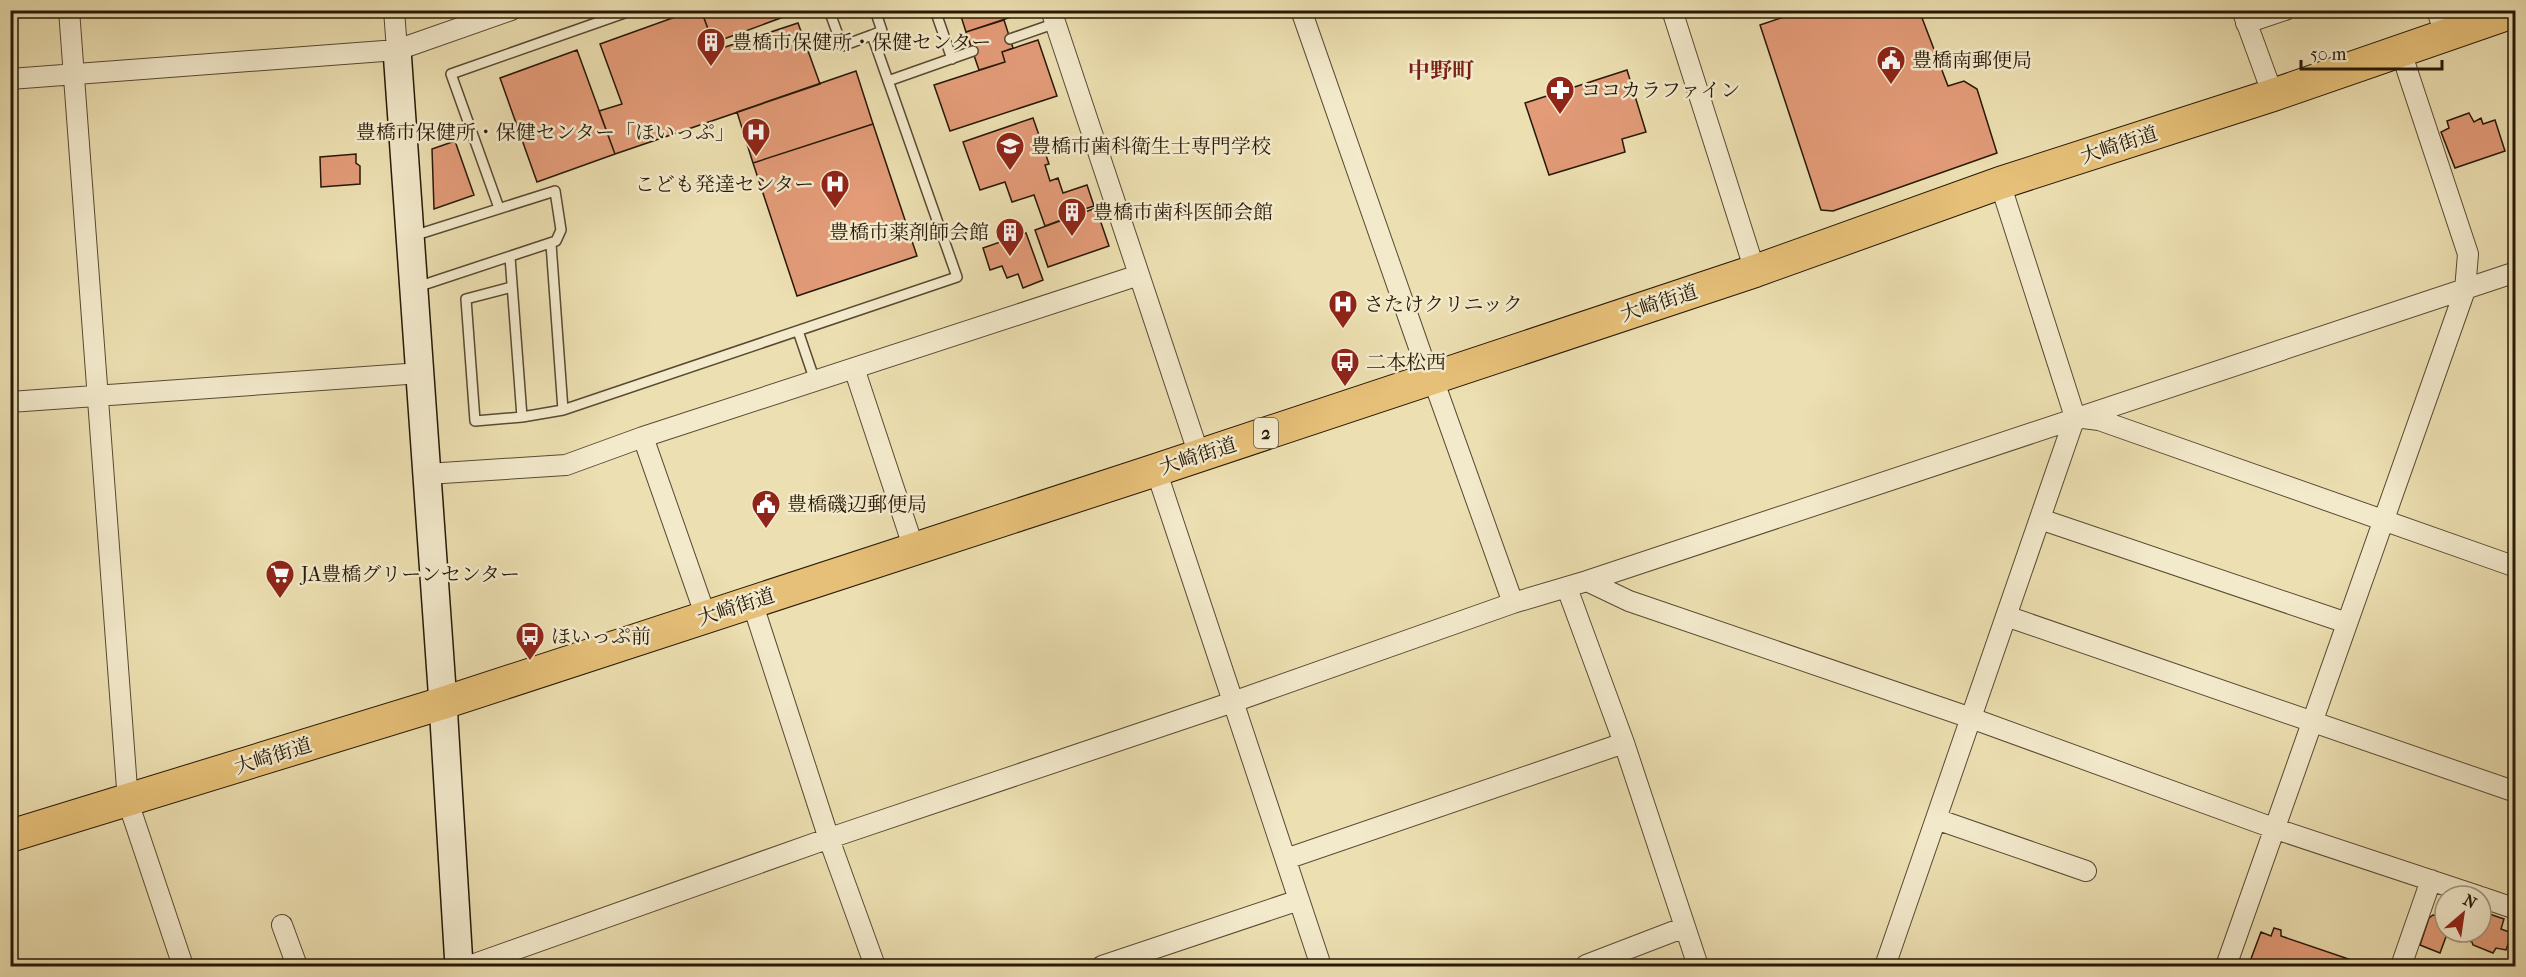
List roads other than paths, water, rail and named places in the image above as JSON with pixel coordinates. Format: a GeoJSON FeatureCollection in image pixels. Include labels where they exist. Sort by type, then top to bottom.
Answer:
{"type":"FeatureCollection","features":[{"type":"Feature","properties":{"kind":"main road","name":"大崎街道"},"geometry":{"type":"LineString","coordinates":[[10,837],[443,703],[1755,271],[2000,183],[2273,95],[2400,50],[2449,21],[2516,11]]}},
{"type":"Feature","properties":{"kind":"street"},"geometry":{"type":"LineString","coordinates":[[69,10],[128,802],[183,966]]}},
{"type":"Feature","properties":{"kind":"street"},"geometry":{"type":"LineString","coordinates":[[394,10],[421,373],[459,966]]}},
{"type":"Feature","properties":{"kind":"street"},"geometry":{"type":"LineString","coordinates":[[10,79],[397,50],[511,10]]}},
{"type":"Feature","properties":{"kind":"street"},"geometry":{"type":"LineString","coordinates":[[1301,10],[1513,603]]}},
{"type":"Feature","properties":{"kind":"street"},"geometry":{"type":"LineString","coordinates":[[1672,10],[1755,271]]}},
{"type":"Feature","properties":{"kind":"street"},"geometry":{"type":"LineString","coordinates":[[2273,95],[2244,17],[2285,10]]}},
{"type":"Feature","properties":{"kind":"street"},"geometry":{"type":"LineString","coordinates":[[1053,17],[1199,455]]}},
{"type":"Feature","properties":{"kind":"street"},"geometry":{"type":"LineString","coordinates":[[2226,966],[2464,290],[2468,254],[2400,50]]}},
{"type":"Feature","properties":{"kind":"street"},"geometry":{"type":"LineString","coordinates":[[1885,966],[2075,417],[2000,183]]}},
{"type":"Feature","properties":{"kind":"street"},"geometry":{"type":"LineString","coordinates":[[469,966],[1513,603],[1567,588],[2516,272]]}},
{"type":"Feature","properties":{"kind":"street"},"geometry":{"type":"LineString","coordinates":[[427,474],[566,465],[643,437],[1139,275]]}},
{"type":"Feature","properties":{"kind":"street"},"geometry":{"type":"LineString","coordinates":[[854,368],[914,549]]}},
{"type":"Feature","properties":{"kind":"street"},"geometry":{"type":"LineString","coordinates":[[10,402],[421,373]]}},
{"type":"Feature","properties":{"kind":"street"},"geometry":{"type":"LineString","coordinates":[[2075,417],[2099,420],[2516,567]]}},
{"type":"Feature","properties":{"kind":"street"},"geometry":{"type":"LineString","coordinates":[[643,437],[706,617]]}},
{"type":"Feature","properties":{"kind":"street"},"geometry":{"type":"LineString","coordinates":[[1156,470],[1321,966]]}},
{"type":"Feature","properties":{"kind":"street"},"geometry":{"type":"LineString","coordinates":[[2040,519],[2347,623]]}},
{"type":"Feature","properties":{"kind":"street"},"geometry":{"type":"LineString","coordinates":[[1587,581],[1629,601],[1971,718],[2276,829],[2444,884]]}},
{"type":"Feature","properties":{"kind":"street"},"geometry":{"type":"LineString","coordinates":[[1567,588],[1624,743],[1698,966]]}},
{"type":"Feature","properties":{"kind":"street"},"geometry":{"type":"LineString","coordinates":[[752,602],[829,839],[875,966]]}},
{"type":"Feature","properties":{"kind":"street"},"geometry":{"type":"LineString","coordinates":[[2006,616],[2516,792]]}},
{"type":"Feature","properties":{"kind":"street"},"geometry":{"type":"LineString","coordinates":[[1286,860],[1624,743]]}},
{"type":"Feature","properties":{"kind":"street"},"geometry":{"type":"LineString","coordinates":[[1936,819],[2086,871]]}},
{"type":"Feature","properties":{"kind":"street"},"geometry":{"type":"LineString","coordinates":[[2401,966],[2432,880]]}},
{"type":"Feature","properties":{"kind":"street"},"geometry":{"type":"LineString","coordinates":[[1102,966],[1299,900]]}},
{"type":"Feature","properties":{"kind":"street"},"geometry":{"type":"LineString","coordinates":[[2493,901],[2516,909]]}},
{"type":"Feature","properties":{"kind":"street"},"geometry":{"type":"LineString","coordinates":[[282,926],[297,966]]}},
{"type":"Feature","properties":{"kind":"street"},"geometry":{"type":"LineString","coordinates":[[1586,964],[1685,927]]}},
{"type":"Feature","properties":{"kind":"lane"},"geometry":{"type":"LineString","coordinates":[[499,208],[451,74],[633,10]]}},
{"type":"Feature","properties":{"kind":"lane"},"geometry":{"type":"LineString","coordinates":[[829,10],[842,46],[882,31],[875,10]]}},
{"type":"Feature","properties":{"kind":"lane"},"geometry":{"type":"LineString","coordinates":[[935,10],[952,59]]}},
{"type":"Feature","properties":{"kind":"lane"},"geometry":{"type":"LineString","coordinates":[[1010,39],[1053,17]]}},
{"type":"Feature","properties":{"kind":"lane"},"geometry":{"type":"LineString","coordinates":[[512,287],[466,299],[475,421],[522,417],[563,410],[957,277],[872,35]]}},
{"type":"Feature","properties":{"kind":"lane"},"geometry":{"type":"LineString","coordinates":[[888,81],[973,51]]}},
{"type":"Feature","properties":{"kind":"lane"},"geometry":{"type":"LineString","coordinates":[[411,237],[555,191],[561,230],[560,236],[551,244],[414,288]]}},
{"type":"Feature","properties":{"kind":"lane"},"geometry":{"type":"LineString","coordinates":[[551,244],[563,410]]}},
{"type":"Feature","properties":{"kind":"lane"},"geometry":{"type":"LineString","coordinates":[[510,257],[522,417]]}},
{"type":"Feature","properties":{"kind":"lane"},"geometry":{"type":"LineString","coordinates":[[798,331],[814,381]]}},
{"type":"Feature","properties":{"kind":"place","name":"豊橋市保健所・保健センター"},"geometry":{"type":"Point","coordinates":[711,68]}},
{"type":"Feature","properties":{"kind":"place","name":"豊橋南郵便局"},"geometry":{"type":"Point","coordinates":[1891,86]}},
{"type":"Feature","properties":{"kind":"place","name":"ココカラファイン"},"geometry":{"type":"Point","coordinates":[1560,116]}},
{"type":"Feature","properties":{"kind":"place","name":"豊橋市保健所・保健センター「ほいっぷ」"},"geometry":{"type":"Point","coordinates":[756,158]}},
{"type":"Feature","properties":{"kind":"place","name":"豊橋市歯科衛生士専門学校"},"geometry":{"type":"Point","coordinates":[1010,172]}},
{"type":"Feature","properties":{"kind":"place","name":"こども発達センター"},"geometry":{"type":"Point","coordinates":[835,210]}},
{"type":"Feature","properties":{"kind":"place","name":"豊橋市歯科医師会館"},"geometry":{"type":"Point","coordinates":[1072,238]}},
{"type":"Feature","properties":{"kind":"place","name":"豊橋市薬剤師会館"},"geometry":{"type":"Point","coordinates":[1010,258]}},
{"type":"Feature","properties":{"kind":"place","name":"さたけクリニック"},"geometry":{"type":"Point","coordinates":[1343,330]}},
{"type":"Feature","properties":{"kind":"place","name":"二本松西"},"geometry":{"type":"Point","coordinates":[1345,388]}},
{"type":"Feature","properties":{"kind":"place","name":"豊橋磯辺郵便局"},"geometry":{"type":"Point","coordinates":[766,530]}},
{"type":"Feature","properties":{"kind":"place","name":"JA豊橋グリーンセンター"},"geometry":{"type":"Point","coordinates":[280,600]}},
{"type":"Feature","properties":{"kind":"place","name":"ほいっぷ前"},"geometry":{"type":"Point","coordinates":[530,662]}},
{"type":"Feature","properties":{"kind":"district","name":"中野町"},"geometry":{"type":"Point","coordinates":[1441,71]}}]}
